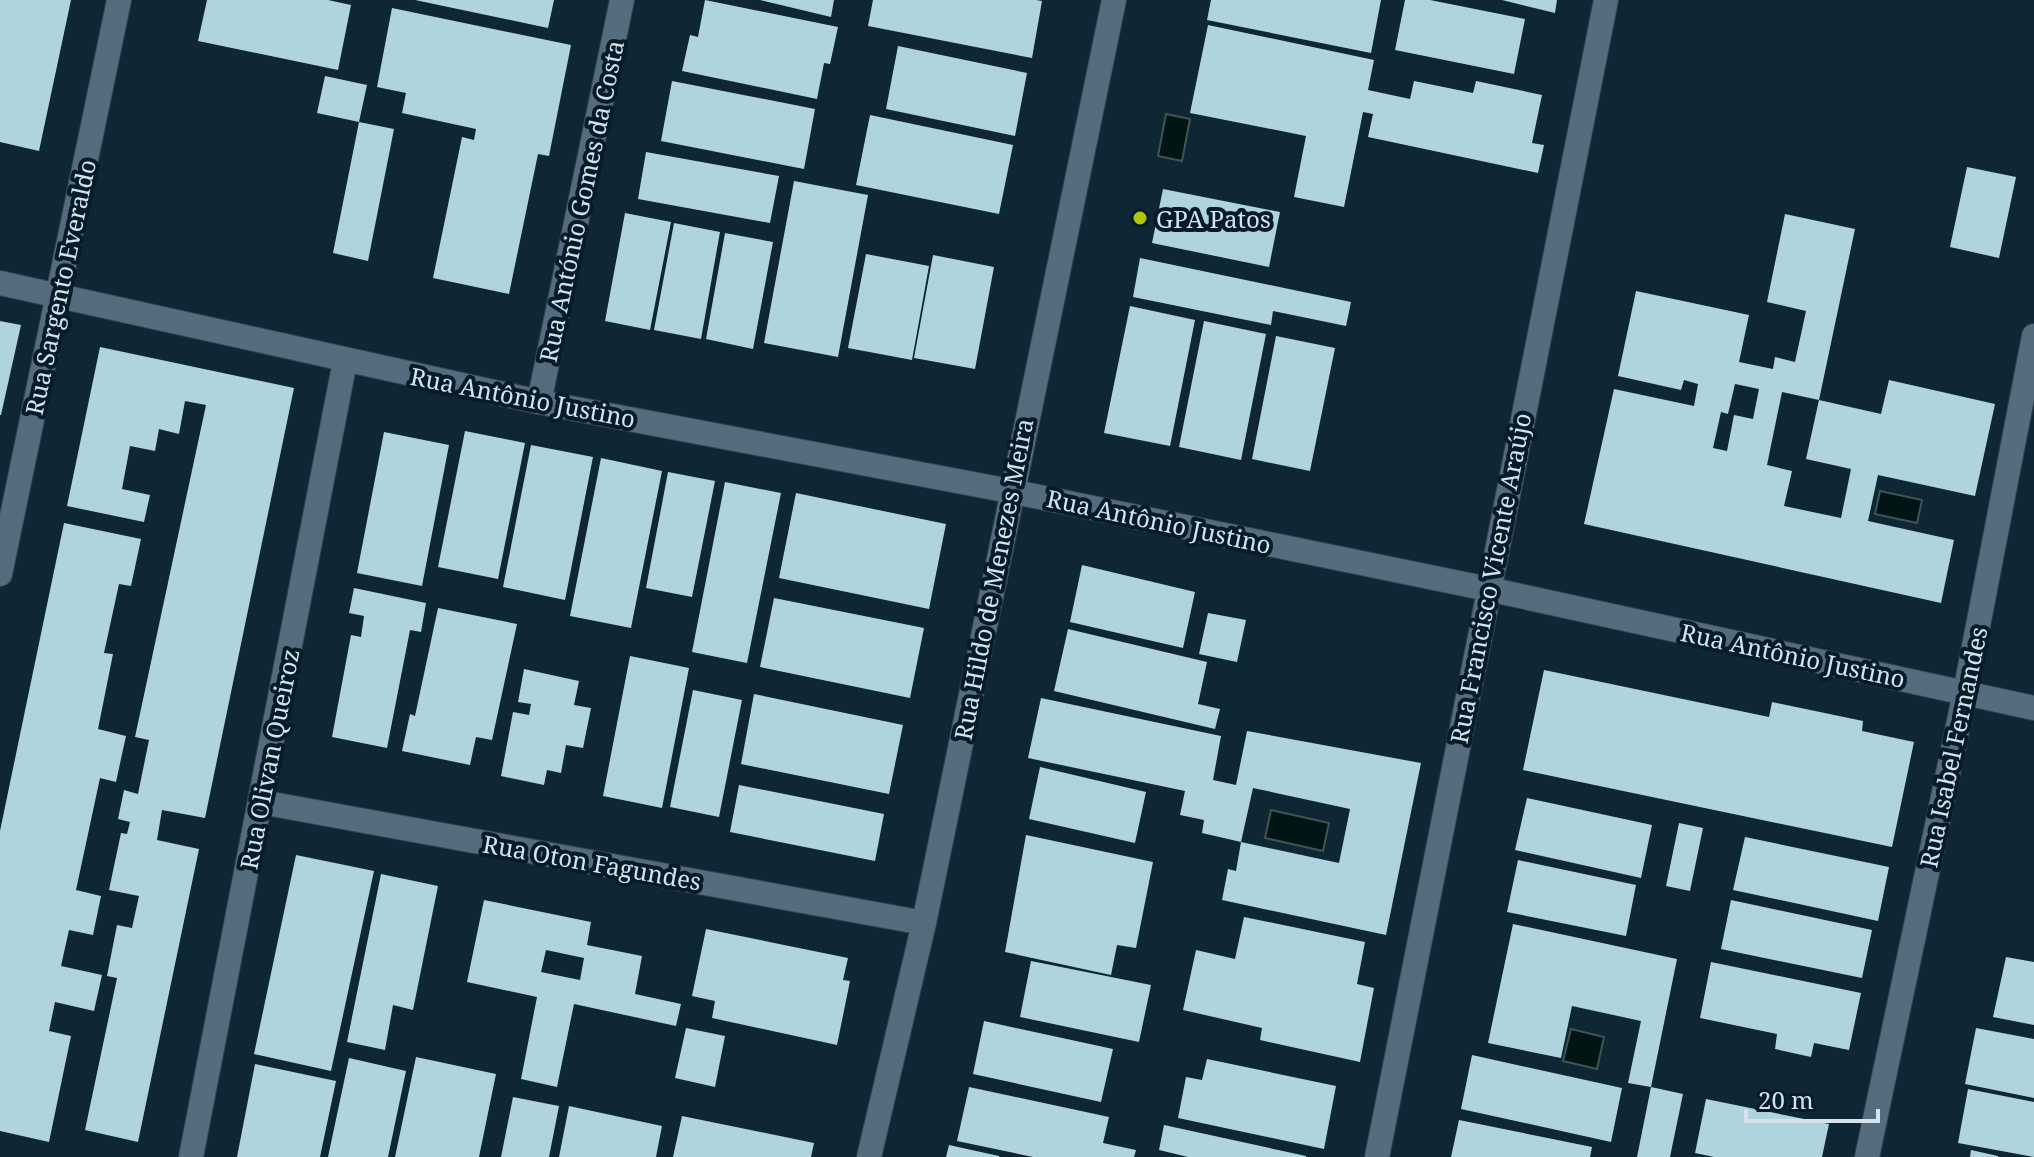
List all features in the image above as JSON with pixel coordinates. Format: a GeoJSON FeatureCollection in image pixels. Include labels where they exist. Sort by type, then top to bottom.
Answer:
{"type":"FeatureCollection","features":[{"type":"Feature","properties":{"kind":"street","name":"Rua Sargento Everaldo"},"geometry":{"type":"LineString","coordinates":[[0,574],[119,0]]}},
{"type":"Feature","properties":{"kind":"street","name":"Rua António Gomes da Costa"},"geometry":{"type":"LineString","coordinates":[[539,402],[622,0]]}},
{"type":"Feature","properties":{"kind":"street","name":"Rua Hildo de Menezes Meira"},"geometry":{"type":"LineString","coordinates":[[869,1157],[924,923],[1010,491],[1114,0]]}},
{"type":"Feature","properties":{"kind":"street","name":"Rua Francisco Vicente Araújo"},"geometry":{"type":"LineString","coordinates":[[1377,1157],[1606,0]]}},
{"type":"Feature","properties":{"kind":"street","name":"Rua Antônio Justino"},"geometry":{"type":"LineString","coordinates":[[0,283],[539,402],[1010,491],[1488,589],[2034,708]]}},
{"type":"Feature","properties":{"kind":"street","name":"Rua Isabel Fernandes"},"geometry":{"type":"LineString","coordinates":[[1867,1157],[1965,693],[2034,336]]}},
{"type":"Feature","properties":{"kind":"street","name":"Rua Olivan Queiroz"},"geometry":{"type":"LineString","coordinates":[[191,1157],[345,361]]}},
{"type":"Feature","properties":{"kind":"street","name":"Rua Oton Fagundes"},"geometry":{"type":"LineString","coordinates":[[261,802],[924,923]]}},
{"type":"Feature","properties":{"kind":"shaded area"},"geometry":{"type":"Polygon","coordinates":[[[1166,114],[1190,119],[1182,161],[1158,156],[1166,114]]]}},
{"type":"Feature","properties":{"kind":"shaded area"},"geometry":{"type":"Polygon","coordinates":[[[1880,491],[1922,500],[1917,523],[1875,514],[1880,491]]]}},
{"type":"Feature","properties":{"kind":"shaded area"},"geometry":{"type":"Polygon","coordinates":[[[1271,810],[1329,823],[1323,851],[1265,838],[1271,810]]]}},
{"type":"Feature","properties":{"kind":"shaded area"},"geometry":{"type":"Polygon","coordinates":[[[1571,1029],[1604,1037],[1597,1069],[1563,1061],[1571,1029]]]}},
{"type":"Feature","properties":{"kind":"building"},"geometry":{"type":"Polygon","coordinates":[[[0,0],[71,0],[39,151],[0,142],[0,0]]]}},
{"type":"Feature","properties":{"kind":"building"},"geometry":{"type":"Polygon","coordinates":[[[207,0],[328,0],[351,5],[338,70],[198,41],[207,0]]]}},
{"type":"Feature","properties":{"kind":"building"},"geometry":{"type":"Polygon","coordinates":[[[415,0],[554,0],[548,28],[415,0]]]}},
{"type":"Feature","properties":{"kind":"building"},"geometry":{"type":"Polygon","coordinates":[[[705,0],[838,27],[830,64],[824,63],[817,99],[682,71],[690,35],[698,37],[705,0]]]}},
{"type":"Feature","properties":{"kind":"building"},"geometry":{"type":"Polygon","coordinates":[[[760,0],[834,0],[831,17],[760,0]]]}},
{"type":"Feature","properties":{"kind":"building"},"geometry":{"type":"Polygon","coordinates":[[[873,0],[1042,1],[1032,58],[868,26],[873,0]]]}},
{"type":"Feature","properties":{"kind":"building"},"geometry":{"type":"Polygon","coordinates":[[[1211,0],[1381,0],[1371,53],[1207,20],[1211,0]]]}},
{"type":"Feature","properties":{"kind":"building"},"geometry":{"type":"Polygon","coordinates":[[[1405,0],[1430,0],[1525,19],[1514,74],[1395,50],[1405,0]]]}},
{"type":"Feature","properties":{"kind":"building"},"geometry":{"type":"Polygon","coordinates":[[[1502,0],[1557,0],[1555,13],[1502,0]]]}},
{"type":"Feature","properties":{"kind":"building"},"geometry":{"type":"Polygon","coordinates":[[[392,8],[571,45],[549,156],[538,154],[509,294],[433,278],[462,137],[474,140],[476,129],[402,113],[406,93],[377,87],[392,8]]]}},
{"type":"Feature","properties":{"kind":"building"},"geometry":{"type":"Polygon","coordinates":[[[1208,25],[1374,60],[1368,90],[1410,99],[1414,81],[1473,93],[1476,81],[1542,95],[1532,143],[1544,145],[1538,173],[1368,137],[1373,114],[1363,112],[1344,207],[1294,197],[1306,136],[1190,113],[1208,25]]]}},
{"type":"Feature","properties":{"kind":"building"},"geometry":{"type":"Polygon","coordinates":[[[898,46],[1027,73],[1015,136],[886,109],[898,46]]]}},
{"type":"Feature","properties":{"kind":"building"},"geometry":{"type":"Polygon","coordinates":[[[325,76],[367,85],[359,122],[317,113],[325,76]]]}},
{"type":"Feature","properties":{"kind":"building"},"geometry":{"type":"Polygon","coordinates":[[[672,81],[815,109],[804,169],[661,141],[672,81]]]}},
{"type":"Feature","properties":{"kind":"building"},"geometry":{"type":"Polygon","coordinates":[[[870,115],[1013,145],[999,214],[856,185],[870,115]]]}},
{"type":"Feature","properties":{"kind":"building"},"geometry":{"type":"Polygon","coordinates":[[[359,122],[394,129],[368,261],[333,253],[359,122]]]}},
{"type":"Feature","properties":{"kind":"building"},"geometry":{"type":"Polygon","coordinates":[[[646,152],[779,176],[770,223],[638,199],[646,152]]]}},
{"type":"Feature","properties":{"kind":"building"},"geometry":{"type":"Polygon","coordinates":[[[1967,167],[2016,177],[1999,258],[1950,247],[1967,167]]]}},
{"type":"Feature","properties":{"kind":"building"},"geometry":{"type":"Polygon","coordinates":[[[794,181],[868,195],[838,357],[764,343],[794,181]]]}},
{"type":"Feature","properties":{"kind":"building"},"geometry":{"type":"Polygon","coordinates":[[[1163,189],[1280,212],[1269,267],[1152,243],[1163,189]]]}},
{"type":"Feature","properties":{"kind":"building"},"geometry":{"type":"Polygon","coordinates":[[[625,213],[671,222],[650,330],[605,321],[625,213]]]}},
{"type":"Feature","properties":{"kind":"building"},"geometry":{"type":"Polygon","coordinates":[[[1785,214],[1855,229],[1819,400],[1881,414],[1889,380],[1995,404],[1975,496],[1878,475],[1868,521],[1954,540],[1941,603],[1584,524],[1614,389],[1694,406],[1698,384],[1684,380],[1681,390],[1618,376],[1636,291],[1749,315],[1739,362],[1773,369],[1775,357],[1795,362],[1806,311],[1767,302],[1785,214]],[[1735,384],[1728,414],[1721,412],[1713,448],[1727,451],[1734,415],[1753,419],[1759,389],[1735,384]],[[1782,392],[1767,465],[1792,471],[1784,506],[1841,518],[1851,469],[1806,459],[1819,400],[1782,392]]]}},
{"type":"Feature","properties":{"kind":"building"},"geometry":{"type":"Polygon","coordinates":[[[674,223],[720,232],[701,339],[654,330],[674,223]]]}},
{"type":"Feature","properties":{"kind":"building"},"geometry":{"type":"Polygon","coordinates":[[[725,233],[773,242],[753,349],[706,339],[725,233]]]}},
{"type":"Feature","properties":{"kind":"building"},"geometry":{"type":"Polygon","coordinates":[[[866,254],[929,266],[912,360],[848,348],[866,254]]]}},
{"type":"Feature","properties":{"kind":"building"},"geometry":{"type":"Polygon","coordinates":[[[933,255],[994,267],[975,369],[914,358],[933,255]]]}},
{"type":"Feature","properties":{"kind":"building"},"geometry":{"type":"Polygon","coordinates":[[[1140,258],[1351,302],[1346,326],[1273,311],[1271,325],[1133,297],[1140,258]]]}},
{"type":"Feature","properties":{"kind":"building"},"geometry":{"type":"Polygon","coordinates":[[[1130,306],[1195,320],[1170,446],[1104,433],[1130,306]]]}},
{"type":"Feature","properties":{"kind":"building"},"geometry":{"type":"Polygon","coordinates":[[[0,321],[21,325],[1,415],[0,415],[0,321]]]}},
{"type":"Feature","properties":{"kind":"building"},"geometry":{"type":"Polygon","coordinates":[[[1204,321],[1266,334],[1241,460],[1179,447],[1204,321]]]}},
{"type":"Feature","properties":{"kind":"building"},"geometry":{"type":"Polygon","coordinates":[[[1276,336],[1335,348],[1310,471],[1252,459],[1276,336]]]}},
{"type":"Feature","properties":{"kind":"building"},"geometry":{"type":"Polygon","coordinates":[[[100,347],[294,388],[205,818],[162,810],[157,840],[199,849],[138,1142],[85,1130],[117,978],[107,976],[117,925],[132,928],[139,896],[109,890],[121,833],[127,834],[130,822],[118,819],[124,790],[138,794],[149,740],[135,737],[206,405],[185,401],[179,434],[159,429],[155,451],[130,446],[122,489],[150,495],[144,522],[67,506],[100,347]]]}},
{"type":"Feature","properties":{"kind":"building"},"geometry":{"type":"Polygon","coordinates":[[[465,431],[525,443],[498,579],[438,567],[465,431]]]}},
{"type":"Feature","properties":{"kind":"building"},"geometry":{"type":"Polygon","coordinates":[[[384,432],[449,445],[422,586],[357,573],[384,432]]]}},
{"type":"Feature","properties":{"kind":"building"},"geometry":{"type":"Polygon","coordinates":[[[531,445],[593,457],[565,600],[503,587],[531,445]]]}},
{"type":"Feature","properties":{"kind":"building"},"geometry":{"type":"Polygon","coordinates":[[[601,458],[662,471],[631,628],[570,616],[601,458]]]}},
{"type":"Feature","properties":{"kind":"building"},"geometry":{"type":"Polygon","coordinates":[[[668,472],[715,481],[692,597],[646,588],[668,472]]]}},
{"type":"Feature","properties":{"kind":"building"},"geometry":{"type":"Polygon","coordinates":[[[725,482],[781,493],[747,663],[692,652],[725,482]]]}},
{"type":"Feature","properties":{"kind":"building"},"geometry":{"type":"Polygon","coordinates":[[[796,493],[946,524],[929,609],[779,578],[796,493]]]}},
{"type":"Feature","properties":{"kind":"building"},"geometry":{"type":"Polygon","coordinates":[[[64,523],[141,539],[131,586],[119,584],[104,653],[113,654],[98,729],[126,736],[116,782],[100,778],[76,890],[101,896],[93,935],[69,930],[61,966],[102,975],[94,1011],[55,1002],[49,1031],[71,1036],[49,1142],[0,1131],[0,831],[64,523]]]}},
{"type":"Feature","properties":{"kind":"building"},"geometry":{"type":"Polygon","coordinates":[[[1082,565],[1195,592],[1183,648],[1070,622],[1082,565]]]}},
{"type":"Feature","properties":{"kind":"building"},"geometry":{"type":"Polygon","coordinates":[[[354,588],[426,603],[421,632],[410,630],[387,748],[332,737],[351,635],[361,637],[364,616],[349,613],[354,588]]]}},
{"type":"Feature","properties":{"kind":"building"},"geometry":{"type":"Polygon","coordinates":[[[774,598],[924,628],[910,698],[760,667],[774,598]]]}},
{"type":"Feature","properties":{"kind":"building"},"geometry":{"type":"Polygon","coordinates":[[[438,608],[517,624],[492,740],[476,737],[470,765],[402,751],[410,714],[415,716],[438,608]]]}},
{"type":"Feature","properties":{"kind":"building"},"geometry":{"type":"Polygon","coordinates":[[[1208,613],[1246,620],[1237,662],[1199,654],[1208,613]]]}},
{"type":"Feature","properties":{"kind":"building"},"geometry":{"type":"Polygon","coordinates":[[[1068,629],[1207,662],[1198,704],[1220,709],[1215,729],[1054,691],[1068,629]]]}},
{"type":"Feature","properties":{"kind":"building"},"geometry":{"type":"Polygon","coordinates":[[[630,656],[689,668],[662,808],[603,796],[630,656]]]}},
{"type":"Feature","properties":{"kind":"building"},"geometry":{"type":"Polygon","coordinates":[[[524,669],[579,681],[574,705],[591,708],[583,748],[566,745],[561,773],[547,770],[544,785],[501,776],[513,712],[529,715],[531,704],[518,702],[524,669]]]}},
{"type":"Feature","properties":{"kind":"building"},"geometry":{"type":"Polygon","coordinates":[[[1544,670],[1769,717],[1772,702],[1863,721],[1862,731],[1914,742],[1892,847],[1523,770],[1544,670]]]}},
{"type":"Feature","properties":{"kind":"building"},"geometry":{"type":"Polygon","coordinates":[[[693,690],[742,700],[719,817],[670,807],[693,690]]]}},
{"type":"Feature","properties":{"kind":"building"},"geometry":{"type":"Polygon","coordinates":[[[754,694],[903,725],[889,794],[741,764],[754,694]]]}},
{"type":"Feature","properties":{"kind":"building"},"geometry":{"type":"Polygon","coordinates":[[[1041,698],[1221,736],[1213,780],[1236,785],[1247,731],[1421,763],[1386,935],[1222,900],[1228,869],[1236,871],[1241,842],[1202,833],[1204,820],[1180,815],[1185,791],[1028,758],[1041,698]],[[1253,788],[1241,842],[1339,863],[1350,809],[1253,788]]]}},
{"type":"Feature","properties":{"kind":"building"},"geometry":{"type":"Polygon","coordinates":[[[1040,767],[1146,792],[1135,843],[1029,819],[1040,767]]]}},
{"type":"Feature","properties":{"kind":"building"},"geometry":{"type":"Polygon","coordinates":[[[739,785],[884,814],[875,861],[730,832],[739,785]]]}},
{"type":"Feature","properties":{"kind":"building"},"geometry":{"type":"Polygon","coordinates":[[[1527,798],[1652,825],[1641,878],[1515,850],[1527,798]]]}},
{"type":"Feature","properties":{"kind":"building"},"geometry":{"type":"Polygon","coordinates":[[[1679,823],[1703,828],[1690,891],[1666,886],[1679,823]]]}},
{"type":"Feature","properties":{"kind":"building"},"geometry":{"type":"Polygon","coordinates":[[[1026,835],[1153,862],[1136,948],[1117,945],[1111,975],[1005,952],[1026,835]]]}},
{"type":"Feature","properties":{"kind":"building"},"geometry":{"type":"Polygon","coordinates":[[[1745,837],[1889,867],[1878,921],[1733,890],[1745,837]]]}},
{"type":"Feature","properties":{"kind":"building"},"geometry":{"type":"Polygon","coordinates":[[[296,855],[374,871],[331,1071],[254,1054],[296,855]]]}},
{"type":"Feature","properties":{"kind":"building"},"geometry":{"type":"Polygon","coordinates":[[[1518,860],[1636,885],[1626,936],[1507,912],[1518,860]]]}},
{"type":"Feature","properties":{"kind":"building"},"geometry":{"type":"Polygon","coordinates":[[[381,874],[438,886],[413,1010],[393,1005],[385,1050],[347,1042],[381,874]]]}},
{"type":"Feature","properties":{"kind":"building"},"geometry":{"type":"Polygon","coordinates":[[[484,900],[591,922],[587,945],[642,956],[635,994],[681,1004],[676,1026],[574,1004],[557,1087],[521,1079],[537,997],[467,982],[484,900]],[[546,950],[541,972],[580,980],[584,958],[546,950]]]}},
{"type":"Feature","properties":{"kind":"building"},"geometry":{"type":"Polygon","coordinates":[[[1731,900],[1872,930],[1862,978],[1721,949],[1731,900]]]}},
{"type":"Feature","properties":{"kind":"building"},"geometry":{"type":"Polygon","coordinates":[[[1244,917],[1365,942],[1357,984],[1374,988],[1360,1062],[1260,1040],[1262,1028],[1183,1010],[1196,950],[1235,959],[1244,917]]]}},
{"type":"Feature","properties":{"kind":"building"},"geometry":{"type":"Polygon","coordinates":[[[1513,924],[1677,959],[1651,1087],[1628,1083],[1641,1021],[1572,1006],[1561,1058],[1488,1043],[1513,924]]]}},
{"type":"Feature","properties":{"kind":"building"},"geometry":{"type":"Polygon","coordinates":[[[706,929],[848,958],[843,980],[850,981],[837,1045],[712,1018],[715,1001],[692,996],[706,929]]]}},
{"type":"Feature","properties":{"kind":"building"},"geometry":{"type":"Polygon","coordinates":[[[2006,957],[2034,962],[2034,1025],[1993,1017],[2006,957]]]}},
{"type":"Feature","properties":{"kind":"building"},"geometry":{"type":"Polygon","coordinates":[[[1031,961],[1151,985],[1139,1042],[1020,1017],[1031,961]]]}},
{"type":"Feature","properties":{"kind":"building"},"geometry":{"type":"Polygon","coordinates":[[[1711,962],[1861,993],[1849,1050],[1814,1043],[1811,1057],[1775,1049],[1777,1034],[1700,1018],[1711,962]]]}},
{"type":"Feature","properties":{"kind":"building"},"geometry":{"type":"Polygon","coordinates":[[[984,1021],[1113,1049],[1101,1102],[973,1074],[984,1021]]]}},
{"type":"Feature","properties":{"kind":"building"},"geometry":{"type":"Polygon","coordinates":[[[686,1028],[725,1036],[715,1087],[675,1078],[686,1028]]]}},
{"type":"Feature","properties":{"kind":"building"},"geometry":{"type":"Polygon","coordinates":[[[1976,1028],[2034,1039],[2034,1098],[1965,1084],[1976,1028]]]}},
{"type":"Feature","properties":{"kind":"building"},"geometry":{"type":"Polygon","coordinates":[[[1472,1055],[1622,1088],[1611,1142],[1461,1109],[1472,1055]]]}},
{"type":"Feature","properties":{"kind":"building"},"geometry":{"type":"Polygon","coordinates":[[[416,1057],[496,1074],[479,1157],[395,1157],[416,1057]]]}},
{"type":"Feature","properties":{"kind":"building"},"geometry":{"type":"Polygon","coordinates":[[[349,1058],[406,1071],[388,1157],[328,1157],[349,1058]]]}},
{"type":"Feature","properties":{"kind":"building"},"geometry":{"type":"Polygon","coordinates":[[[1207,1059],[1336,1086],[1324,1149],[1178,1118],[1186,1077],[1202,1080],[1207,1059]]]}},
{"type":"Feature","properties":{"kind":"building"},"geometry":{"type":"Polygon","coordinates":[[[255,1064],[336,1081],[320,1157],[237,1157],[255,1064]]]}},
{"type":"Feature","properties":{"kind":"building"},"geometry":{"type":"Polygon","coordinates":[[[969,1087],[1109,1117],[1103,1143],[1136,1150],[1134,1157],[1033,1157],[957,1141],[969,1087]]]}},
{"type":"Feature","properties":{"kind":"building"},"geometry":{"type":"Polygon","coordinates":[[[1651,1087],[1683,1094],[1670,1157],[1637,1157],[1651,1087]]]}},
{"type":"Feature","properties":{"kind":"building"},"geometry":{"type":"Polygon","coordinates":[[[1968,1089],[2034,1102],[2034,1157],[1958,1143],[1968,1089]]]}},
{"type":"Feature","properties":{"kind":"building"},"geometry":{"type":"Polygon","coordinates":[[[513,1097],[559,1106],[549,1157],[501,1157],[513,1097]]]}},
{"type":"Feature","properties":{"kind":"building"},"geometry":{"type":"Polygon","coordinates":[[[1706,1099],[1829,1124],[1822,1157],[1714,1157],[1695,1153],[1706,1099]]]}},
{"type":"Feature","properties":{"kind":"building"},"geometry":{"type":"Polygon","coordinates":[[[569,1106],[662,1126],[656,1157],[559,1157],[569,1106]]]}},
{"type":"Feature","properties":{"kind":"building"},"geometry":{"type":"Polygon","coordinates":[[[682,1116],[814,1143],[811,1157],[673,1157],[682,1116]]]}},
{"type":"Feature","properties":{"kind":"building"},"geometry":{"type":"Polygon","coordinates":[[[1459,1120],[1592,1147],[1590,1157],[1451,1157],[1459,1120]]]}},
{"type":"Feature","properties":{"kind":"building"},"geometry":{"type":"Polygon","coordinates":[[[1164,1125],[1306,1157],[1188,1157],[1159,1150],[1164,1125]]]}},
{"type":"Feature","properties":{"kind":"building"},"geometry":{"type":"Polygon","coordinates":[[[949,1145],[999,1156],[999,1157],[946,1157],[949,1145]]]}},
{"type":"Feature","properties":{"kind":"building"},"geometry":{"type":"Polygon","coordinates":[[[1971,1150],[1998,1156],[1998,1157],[1970,1157],[1971,1150]]]}},
{"type":"Feature","properties":{"kind":"place","name":"GPA Patos"},"geometry":{"type":"Point","coordinates":[1140,218]}}]}
